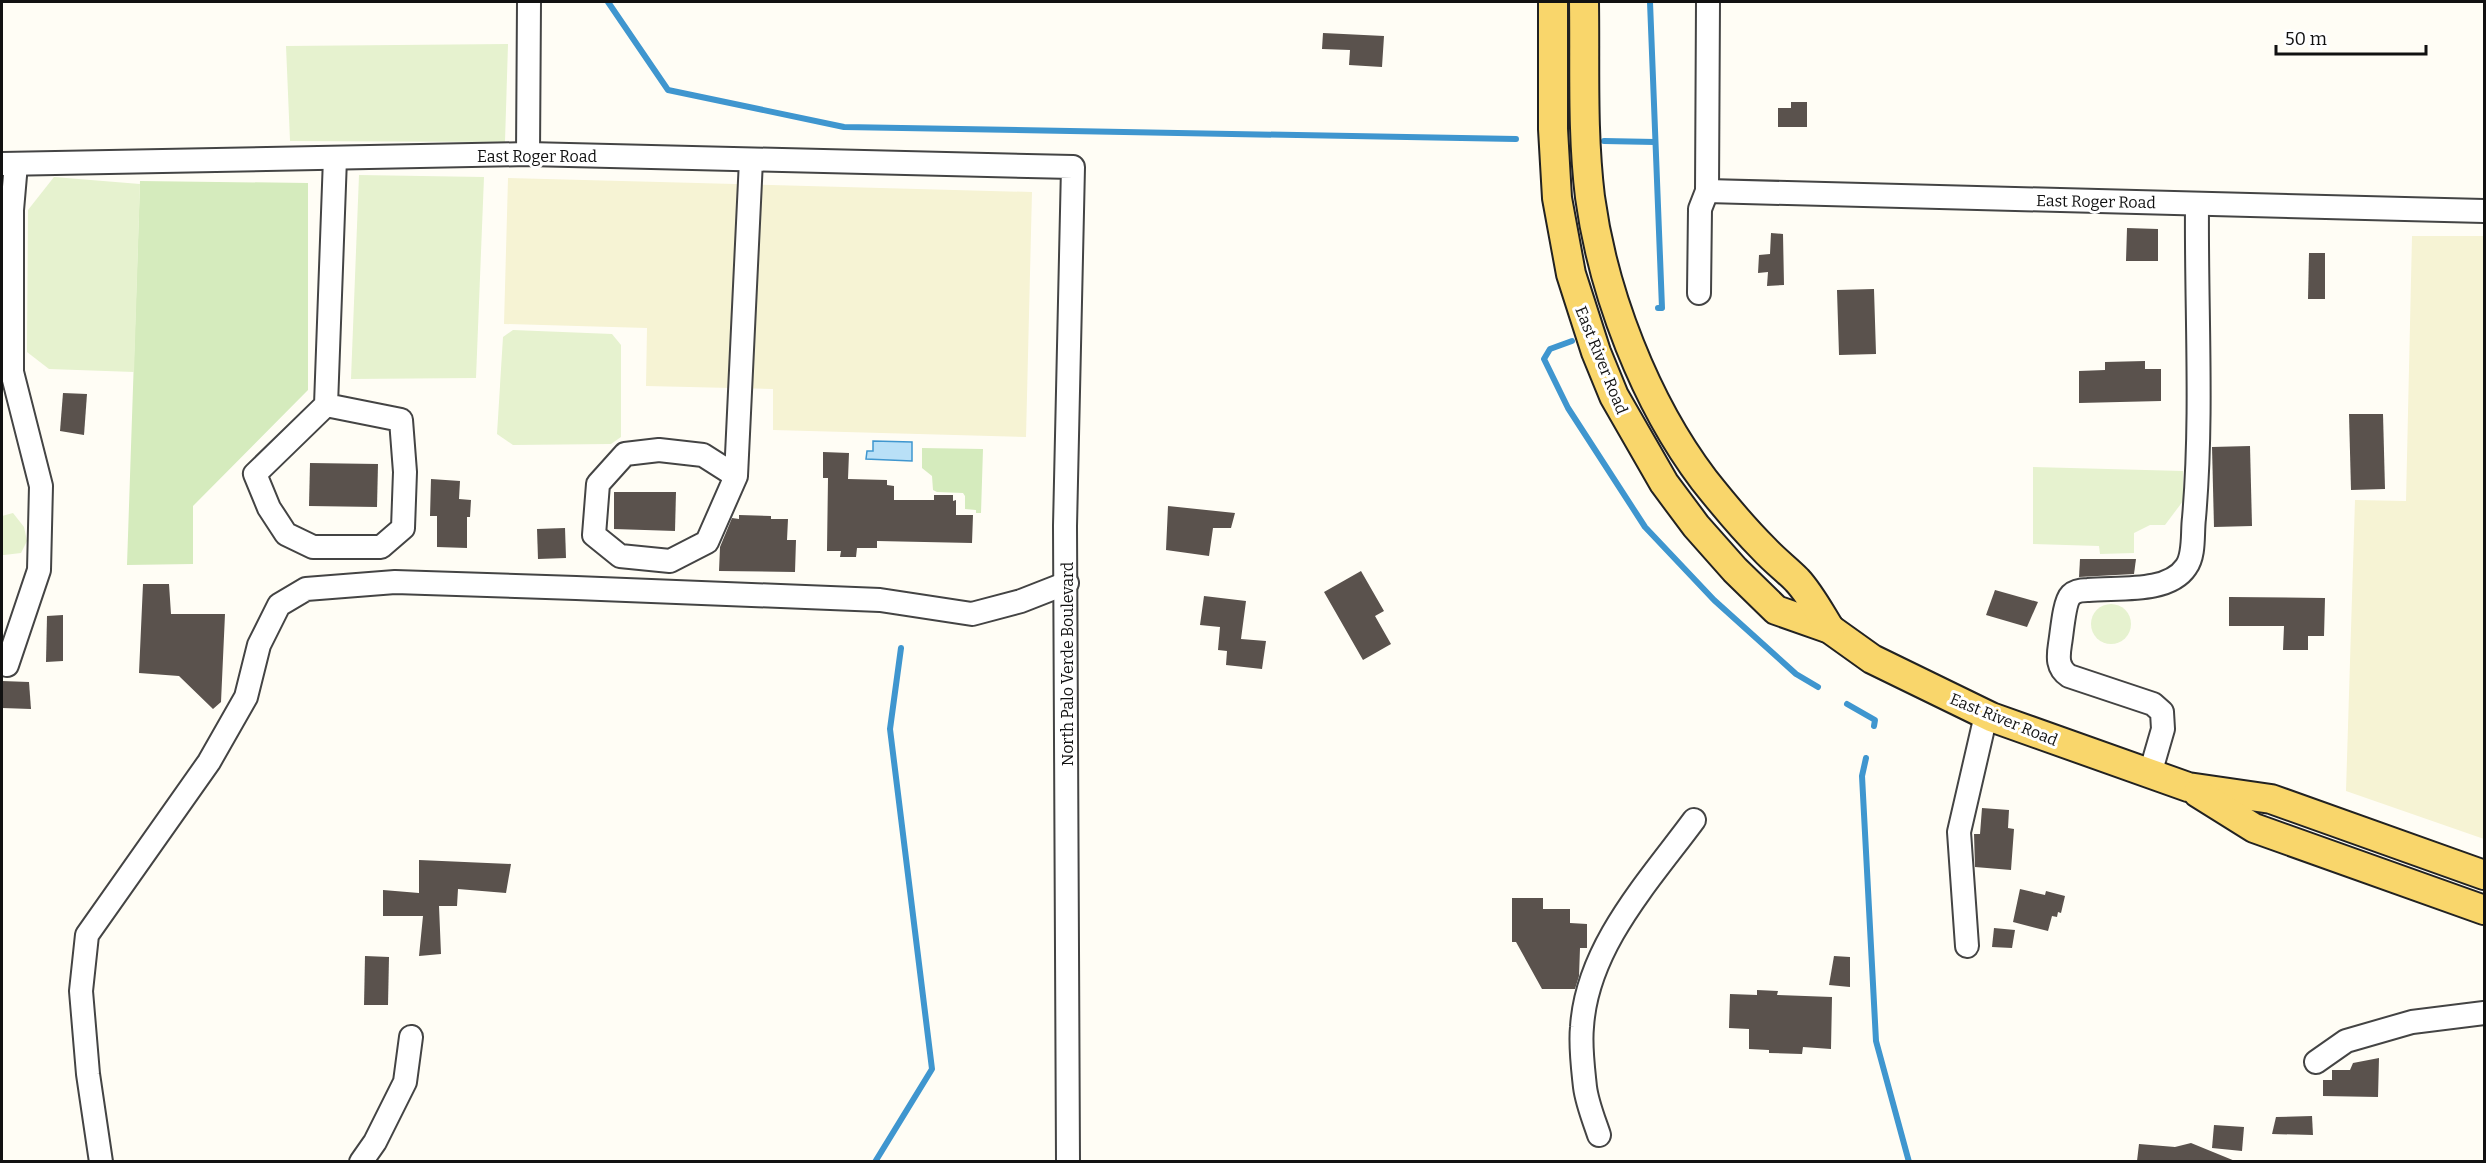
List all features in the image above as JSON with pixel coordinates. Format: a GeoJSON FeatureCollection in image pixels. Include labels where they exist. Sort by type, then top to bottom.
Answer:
{"type":"FeatureCollection","features":[{"type":"Feature","properties":{"kind":"main road","name":"East River Road"},"geometry":{"type":"LineString","coordinates":[[1553,2],[1553,129],[1557,198],[1561,228],[1582,313],[1614,396],[1664,483],[1696,526],[1735,570],[1776,610],[1830,628],[1872,659],[1986,715],[2188,788],[2254,828],[2484,910]]}},
{"type":"Feature","properties":{"kind":"main road","name":"East River Road"},"geometry":{"type":"LineString","coordinates":[[1584,2],[1586,141],[1590,197],[1600,254],[1636,359],[1658,405],[1703,479],[1758,542],[1798,582],[1830,628]]}},
{"type":"Feature","properties":{"kind":"main road","name":"East River Road"},"geometry":{"type":"LineString","coordinates":[[2188,788],[2271,799],[2484,875]]}},
{"type":"Feature","properties":{"kind":"street"},"geometry":{"type":"LineString","coordinates":[[528,154],[529,2]]}},
{"type":"Feature","properties":{"kind":"street"},"geometry":{"type":"LineString","coordinates":[[1699,293],[1700,209],[1707,191],[1708,2]]}},
{"type":"Feature","properties":{"kind":"street","name":"East Roger Road"},"geometry":{"type":"LineString","coordinates":[[9,164],[528,154],[1073,167]]}},
{"type":"Feature","properties":{"kind":"street"},"geometry":{"type":"LineString","coordinates":[[326,405],[401,420],[405,472],[403,528],[381,547],[313,547],[286,534],[269,508],[255,474],[326,405],[335,158]]}},
{"type":"Feature","properties":{"kind":"street"},"geometry":{"type":"LineString","coordinates":[[736,476],[703,455],[658,450],[625,454],[598,484],[594,535],[620,556],[670,561],[707,542],[736,476],[752,160]]}},
{"type":"Feature","properties":{"kind":"street"},"geometry":{"type":"LineString","coordinates":[[7,665],[39,570],[41,486],[12,372],[12,210],[9,164]]}},
{"type":"Feature","properties":{"kind":"street","name":"North Palo Verde Boulevard"},"geometry":{"type":"LineString","coordinates":[[1068,1161],[1065,526],[1073,167]]}},
{"type":"Feature","properties":{"kind":"street","name":"East Roger Road"},"geometry":{"type":"LineString","coordinates":[[1707,191],[2484,211]]}},
{"type":"Feature","properties":{"kind":"street"},"geometry":{"type":"LineString","coordinates":[[2150,774],[2163,729],[2162,712],[2153,704],[2069,676],[2062,671],[2059,664],[2059,651],[2067,602],[2071,594],[2102,588],[2156,586],[2176,579],[2189,562],[2199,462],[2197,204]]}},
{"type":"Feature","properties":{"kind":"street"},"geometry":{"type":"LineString","coordinates":[[101,1161],[88,1074],[81,991],[87,935],[208,762],[246,697],[259,645],[279,606],[306,589],[395,582],[565,588],[880,600],[972,614],[1021,601],[1067,583]]}},
{"type":"Feature","properties":{"kind":"street"},"geometry":{"type":"LineString","coordinates":[[1967,946],[1959,832],[1986,715]]}},
{"type":"Feature","properties":{"kind":"street"},"geometry":{"type":"LineString","coordinates":[[1599,1135],[1585,1088],[1582,1027],[1592,976],[1603,951],[1630,907],[1694,820]]}},
{"type":"Feature","properties":{"kind":"street"},"geometry":{"type":"LineString","coordinates":[[2316,1062],[2346,1041],[2412,1022],[2484,1013]]}},
{"type":"Feature","properties":{"kind":"street"},"geometry":{"type":"LineString","coordinates":[[361,1161],[375,1142],[405,1082],[411,1037]]}},
{"type":"Feature","properties":{"kind":"shaded area"},"geometry":{"type":"Polygon","coordinates":[[[508,178],[1032,192],[1026,437],[773,430],[773,389],[646,386],[647,328],[504,324],[508,178]]]}},
{"type":"Feature","properties":{"kind":"shaded area"},"geometry":{"type":"Polygon","coordinates":[[[2412,236],[2484,236],[2484,839],[2346,791],[2355,500],[2406,501],[2412,236]]]}},
{"type":"Feature","properties":{"kind":"green space"},"geometry":{"type":"Polygon","coordinates":[[[508,44],[505,142],[290,141],[286,46],[508,44]]]}},
{"type":"Feature","properties":{"kind":"green space"},"geometry":{"type":"Polygon","coordinates":[[[359,175],[484,177],[476,378],[351,379],[359,175]]]}},
{"type":"Feature","properties":{"kind":"green space"},"geometry":{"type":"Polygon","coordinates":[[[54,177],[140,184],[134,372],[49,369],[27,352],[28,210],[54,177]]]}},
{"type":"Feature","properties":{"kind":"green space"},"geometry":{"type":"Polygon","coordinates":[[[140,181],[308,183],[308,390],[193,506],[193,564],[127,565],[140,181]]]}},
{"type":"Feature","properties":{"kind":"green space"},"geometry":{"type":"Polygon","coordinates":[[[513,330],[612,334],[621,345],[621,437],[611,444],[513,445],[497,434],[503,337],[513,330]]]}},
{"type":"Feature","properties":{"kind":"green space"},"geometry":{"type":"Polygon","coordinates":[[[922,448],[983,449],[981,513],[965,509],[963,493],[933,490],[932,476],[922,468],[922,448]]]}},
{"type":"Feature","properties":{"kind":"green space"},"geometry":{"type":"Polygon","coordinates":[[[2033,467],[2183,471],[2183,501],[2165,525],[2150,525],[2134,533],[2134,553],[2100,554],[2099,546],[2033,544],[2033,467]]]}},
{"type":"Feature","properties":{"kind":"green space"},"geometry":{"type":"Polygon","coordinates":[[[13,513],[24,527],[27,541],[21,553],[2,555],[2,516],[13,513]]]}},
{"type":"Feature","properties":{"kind":"green space"},"geometry":{"type":"Polygon","coordinates":[[[2111,604],[2119,605],[2125,610],[2130,616],[2130,632],[2125,638],[2119,643],[2111,644],[2103,643],[2097,638],[2092,632],[2091,624],[2092,616],[2097,610],[2103,605],[2111,604]]]}},
{"type":"Feature","properties":{"kind":"water"},"geometry":{"type":"Polygon","coordinates":[[[873,441],[912,442],[912,461],[866,459],[867,451],[873,451],[873,441]]]}},
{"type":"Feature","properties":{"kind":"building"},"geometry":{"type":"Polygon","coordinates":[[[1323,33],[1384,36],[1382,67],[1349,65],[1350,50],[1322,49],[1323,33]]]}},
{"type":"Feature","properties":{"kind":"building"},"geometry":{"type":"Polygon","coordinates":[[[1791,102],[1807,102],[1807,127],[1778,127],[1778,108],[1791,108],[1791,102]]]}},
{"type":"Feature","properties":{"kind":"building"},"geometry":{"type":"Polygon","coordinates":[[[2127,228],[2158,229],[2158,261],[2126,261],[2127,228]]]}},
{"type":"Feature","properties":{"kind":"building"},"geometry":{"type":"Polygon","coordinates":[[[1771,233],[1783,234],[1784,285],[1767,286],[1768,272],[1758,273],[1759,255],[1770,254],[1771,233]]]}},
{"type":"Feature","properties":{"kind":"building"},"geometry":{"type":"Polygon","coordinates":[[[2309,253],[2325,253],[2325,299],[2308,299],[2309,253]]]}},
{"type":"Feature","properties":{"kind":"building"},"geometry":{"type":"Polygon","coordinates":[[[1874,289],[1876,354],[1839,355],[1837,290],[1874,289]]]}},
{"type":"Feature","properties":{"kind":"building"},"geometry":{"type":"Polygon","coordinates":[[[2145,361],[2145,369],[2161,369],[2161,401],[2079,403],[2079,371],[2105,370],[2105,362],[2145,361]]]}},
{"type":"Feature","properties":{"kind":"building"},"geometry":{"type":"Polygon","coordinates":[[[63,393],[87,394],[84,435],[60,431],[63,393]]]}},
{"type":"Feature","properties":{"kind":"building"},"geometry":{"type":"Polygon","coordinates":[[[2349,414],[2383,414],[2385,489],[2351,490],[2349,414]]]}},
{"type":"Feature","properties":{"kind":"building"},"geometry":{"type":"Polygon","coordinates":[[[2250,446],[2252,526],[2214,527],[2212,447],[2250,446]]]}},
{"type":"Feature","properties":{"kind":"building"},"geometry":{"type":"Polygon","coordinates":[[[823,452],[849,453],[848,479],[887,480],[887,485],[894,486],[894,500],[934,500],[934,495],[953,495],[953,501],[956,500],[956,515],[973,515],[972,543],[877,541],[877,548],[857,548],[856,557],[840,557],[841,551],[827,551],[828,478],[823,478],[823,452]]]}},
{"type":"Feature","properties":{"kind":"building"},"geometry":{"type":"Polygon","coordinates":[[[310,463],[378,464],[377,507],[309,506],[310,463]]]}},
{"type":"Feature","properties":{"kind":"building"},"geometry":{"type":"Polygon","coordinates":[[[431,479],[460,481],[459,499],[471,500],[470,517],[467,517],[467,548],[437,547],[437,516],[430,516],[431,479]]]}},
{"type":"Feature","properties":{"kind":"building"},"geometry":{"type":"Polygon","coordinates":[[[614,492],[676,492],[675,531],[614,529],[614,492]]]}},
{"type":"Feature","properties":{"kind":"building"},"geometry":{"type":"Polygon","coordinates":[[[1168,506],[1235,513],[1231,528],[1213,528],[1209,556],[1166,550],[1168,506]]]}},
{"type":"Feature","properties":{"kind":"building"},"geometry":{"type":"Polygon","coordinates":[[[739,515],[788,519],[787,540],[796,540],[795,572],[719,571],[720,547],[732,518],[739,519],[739,515]]]}},
{"type":"Feature","properties":{"kind":"building"},"geometry":{"type":"Polygon","coordinates":[[[565,528],[566,558],[538,559],[537,529],[565,528]]]}},
{"type":"Feature","properties":{"kind":"building"},"geometry":{"type":"Polygon","coordinates":[[[2080,559],[2136,559],[2134,574],[2079,577],[2080,559]]]}},
{"type":"Feature","properties":{"kind":"building"},"geometry":{"type":"Polygon","coordinates":[[[1361,571],[1384,611],[1375,616],[1391,644],[1363,660],[1324,592],[1361,571]]]}},
{"type":"Feature","properties":{"kind":"building"},"geometry":{"type":"Polygon","coordinates":[[[143,584],[169,584],[171,614],[225,614],[221,702],[213,709],[179,676],[139,673],[143,584]]]}},
{"type":"Feature","properties":{"kind":"building"},"geometry":{"type":"Polygon","coordinates":[[[1995,590],[2038,602],[2027,627],[1986,615],[1995,590]]]}},
{"type":"Feature","properties":{"kind":"building"},"geometry":{"type":"Polygon","coordinates":[[[1204,596],[1246,601],[1241,639],[1266,641],[1262,669],[1226,665],[1227,651],[1218,650],[1220,627],[1200,625],[1204,596]]]}},
{"type":"Feature","properties":{"kind":"building"},"geometry":{"type":"Polygon","coordinates":[[[2229,597],[2325,598],[2324,636],[2308,636],[2308,650],[2283,650],[2284,626],[2229,626],[2229,597]]]}},
{"type":"Feature","properties":{"kind":"building"},"geometry":{"type":"Polygon","coordinates":[[[63,615],[63,661],[46,662],[47,616],[63,615]]]}},
{"type":"Feature","properties":{"kind":"building"},"geometry":{"type":"Polygon","coordinates":[[[2,681],[29,682],[31,709],[2,708],[2,681]]]}},
{"type":"Feature","properties":{"kind":"building"},"geometry":{"type":"Polygon","coordinates":[[[1982,808],[2009,810],[2008,828],[2014,829],[2011,870],[1975,867],[1974,834],[1980,834],[1982,808]]]}},
{"type":"Feature","properties":{"kind":"building"},"geometry":{"type":"Polygon","coordinates":[[[419,860],[511,864],[506,893],[458,889],[457,906],[439,906],[441,954],[419,956],[423,916],[383,916],[383,890],[419,893],[419,860]]]}},
{"type":"Feature","properties":{"kind":"building"},"geometry":{"type":"Polygon","coordinates":[[[2020,889],[2045,895],[2046,891],[2065,896],[2061,913],[2058,912],[2057,917],[2052,916],[2048,931],[2013,922],[2020,889]]]}},
{"type":"Feature","properties":{"kind":"building"},"geometry":{"type":"Polygon","coordinates":[[[1512,898],[1543,898],[1543,909],[1570,909],[1570,923],[1587,924],[1587,948],[1580,948],[1579,976],[1575,989],[1542,989],[1516,942],[1512,942],[1512,898]]]}},
{"type":"Feature","properties":{"kind":"building"},"geometry":{"type":"Polygon","coordinates":[[[1994,928],[2015,930],[2012,948],[1992,947],[1994,928]]]}},
{"type":"Feature","properties":{"kind":"building"},"geometry":{"type":"Polygon","coordinates":[[[365,956],[389,957],[388,1005],[364,1005],[365,956]]]}},
{"type":"Feature","properties":{"kind":"building"},"geometry":{"type":"Polygon","coordinates":[[[1834,956],[1850,957],[1850,987],[1829,985],[1834,956]]]}},
{"type":"Feature","properties":{"kind":"building"},"geometry":{"type":"Polygon","coordinates":[[[1757,990],[1778,991],[1777,995],[1832,997],[1831,1049],[1803,1047],[1802,1054],[1769,1053],[1769,1050],[1749,1049],[1749,1029],[1729,1028],[1730,994],[1757,995],[1757,990]]]}},
{"type":"Feature","properties":{"kind":"building"},"geometry":{"type":"Polygon","coordinates":[[[2379,1058],[2378,1097],[2323,1096],[2323,1080],[2332,1080],[2332,1070],[2350,1070],[2353,1063],[2379,1058]]]}},
{"type":"Feature","properties":{"kind":"building"},"geometry":{"type":"Polygon","coordinates":[[[2312,1116],[2313,1135],[2272,1134],[2276,1117],[2312,1116]]]}},
{"type":"Feature","properties":{"kind":"building"},"geometry":{"type":"Polygon","coordinates":[[[2214,1125],[2244,1127],[2242,1151],[2212,1148],[2214,1125]]]}},
{"type":"Feature","properties":{"kind":"building"},"geometry":{"type":"Polygon","coordinates":[[[2191,1143],[2235,1161],[2137,1161],[2139,1144],[2175,1147],[2191,1143]]]}},
{"type":"Feature","properties":{"kind":"waterway"},"geometry":{"type":"LineString","coordinates":[[608,2],[668,90],[844,127],[1516,139]]}},
{"type":"Feature","properties":{"kind":"waterway"},"geometry":{"type":"LineString","coordinates":[[1650,2],[1662,308],[1658,308]]}},
{"type":"Feature","properties":{"kind":"waterway"},"geometry":{"type":"LineString","coordinates":[[1604,141],[1655,142]]}},
{"type":"Feature","properties":{"kind":"waterway"},"geometry":{"type":"LineString","coordinates":[[1572,341],[1550,349],[1544,359],[1568,408],[1645,527],[1714,600],[1796,674],[1818,687]]}},
{"type":"Feature","properties":{"kind":"waterway"},"geometry":{"type":"LineString","coordinates":[[875,1162],[932,1069],[890,729],[901,648]]}},
{"type":"Feature","properties":{"kind":"waterway"},"geometry":{"type":"LineString","coordinates":[[1847,704],[1875,720],[1874,726]]}},
{"type":"Feature","properties":{"kind":"waterway"},"geometry":{"type":"LineString","coordinates":[[1866,758],[1862,776],[1876,1041],[1909,1162]]}}]}
